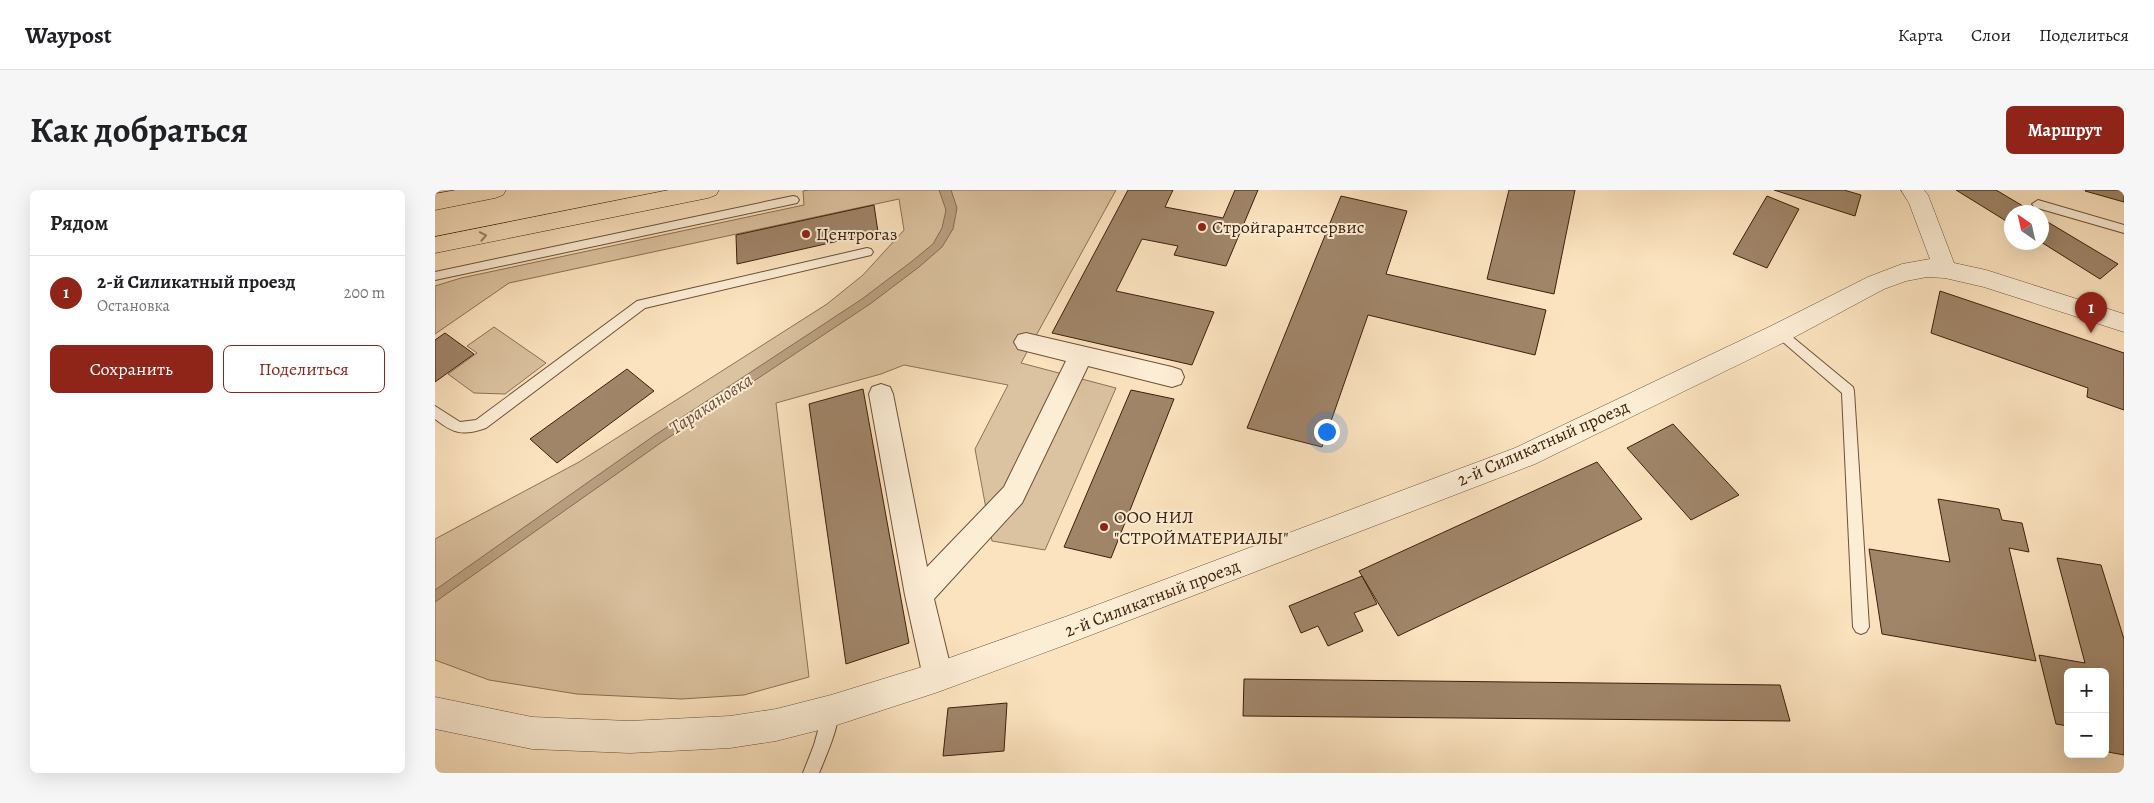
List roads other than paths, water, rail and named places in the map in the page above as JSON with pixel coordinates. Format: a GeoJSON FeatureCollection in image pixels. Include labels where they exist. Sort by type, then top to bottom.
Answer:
{"type":"FeatureCollection","features":[{"type":"Feature","properties":{"kind":"main road"},"geometry":{"type":"LineString","coordinates":[[435,202],[495,190]]}},
{"type":"Feature","properties":{"kind":"main road"},"geometry":{"type":"LineString","coordinates":[[435,245],[708,190]]}},
{"type":"Feature","properties":{"kind":"street"},"geometry":{"type":"LineString","coordinates":[[1912,190],[1920,201],[1945,269]]}},
{"type":"Feature","properties":{"kind":"street","name":"2-й Силикатный проезд"},"geometry":{"type":"LineString","coordinates":[[435,713],[476,723],[532,733],[630,737],[730,732],[776,725],[831,711],[938,677],[1065,631],[1525,456],[1780,333],[1876,283],[1894,276],[1927,268],[1945,269],[1986,279],[2124,323]]}},
{"type":"Feature","properties":{"kind":"street"},"geometry":{"type":"LineString","coordinates":[[1025,342],[1172,377]]}},
{"type":"Feature","properties":{"kind":"street"},"geometry":{"type":"LineString","coordinates":[[919,595],[1013,495],[1081,356]]}},
{"type":"Feature","properties":{"kind":"street"},"geometry":{"type":"LineString","coordinates":[[881,394],[919,595],[938,677]]}},
{"type":"Feature","properties":{"kind":"lane"},"geometry":{"type":"LineString","coordinates":[[435,276],[793,200]]}},
{"type":"Feature","properties":{"kind":"lane"},"geometry":{"type":"LineString","coordinates":[[2038,204],[2124,229]]}},
{"type":"Feature","properties":{"kind":"lane"},"geometry":{"type":"LineString","coordinates":[[435,411],[462,430],[481,424],[641,304],[867,252]]}},
{"type":"Feature","properties":{"kind":"lane"},"geometry":{"type":"LineString","coordinates":[[1780,333],[1847,391],[1861,627]]}},
{"type":"Feature","properties":{"kind":"lane"},"geometry":{"type":"LineString","coordinates":[[811,773],[822,745],[831,711]]}},
{"type":"Feature","properties":{"kind":"water","name":"Таракановка"},"geometry":{"type":"Polygon","coordinates":[[[939,190],[951,190],[957,208],[953,229],[942,247],[919,267],[870,304],[662,442],[435,602],[435,590],[655,435],[862,299],[911,262],[933,244],[942,228],[946,210],[939,190]]]}},
{"type":"Feature","properties":{"kind":"place","name":"Стройгарантсервис"},"geometry":{"type":"Point","coordinates":[1202,227]}},
{"type":"Feature","properties":{"kind":"place","name":"Центрогаз"},"geometry":{"type":"Point","coordinates":[806,234]}},
{"type":"Feature","properties":{"kind":"place","name":"2-й Силикатный проезд"},"geometry":{"type":"Point","coordinates":[2091,333]}},
{"type":"Feature","properties":{"kind":"place","name":"ООО НИЛ \"СТРОЙМАТЕРИАЛЫ\""},"geometry":{"type":"Point","coordinates":[1104,527]}}]}
